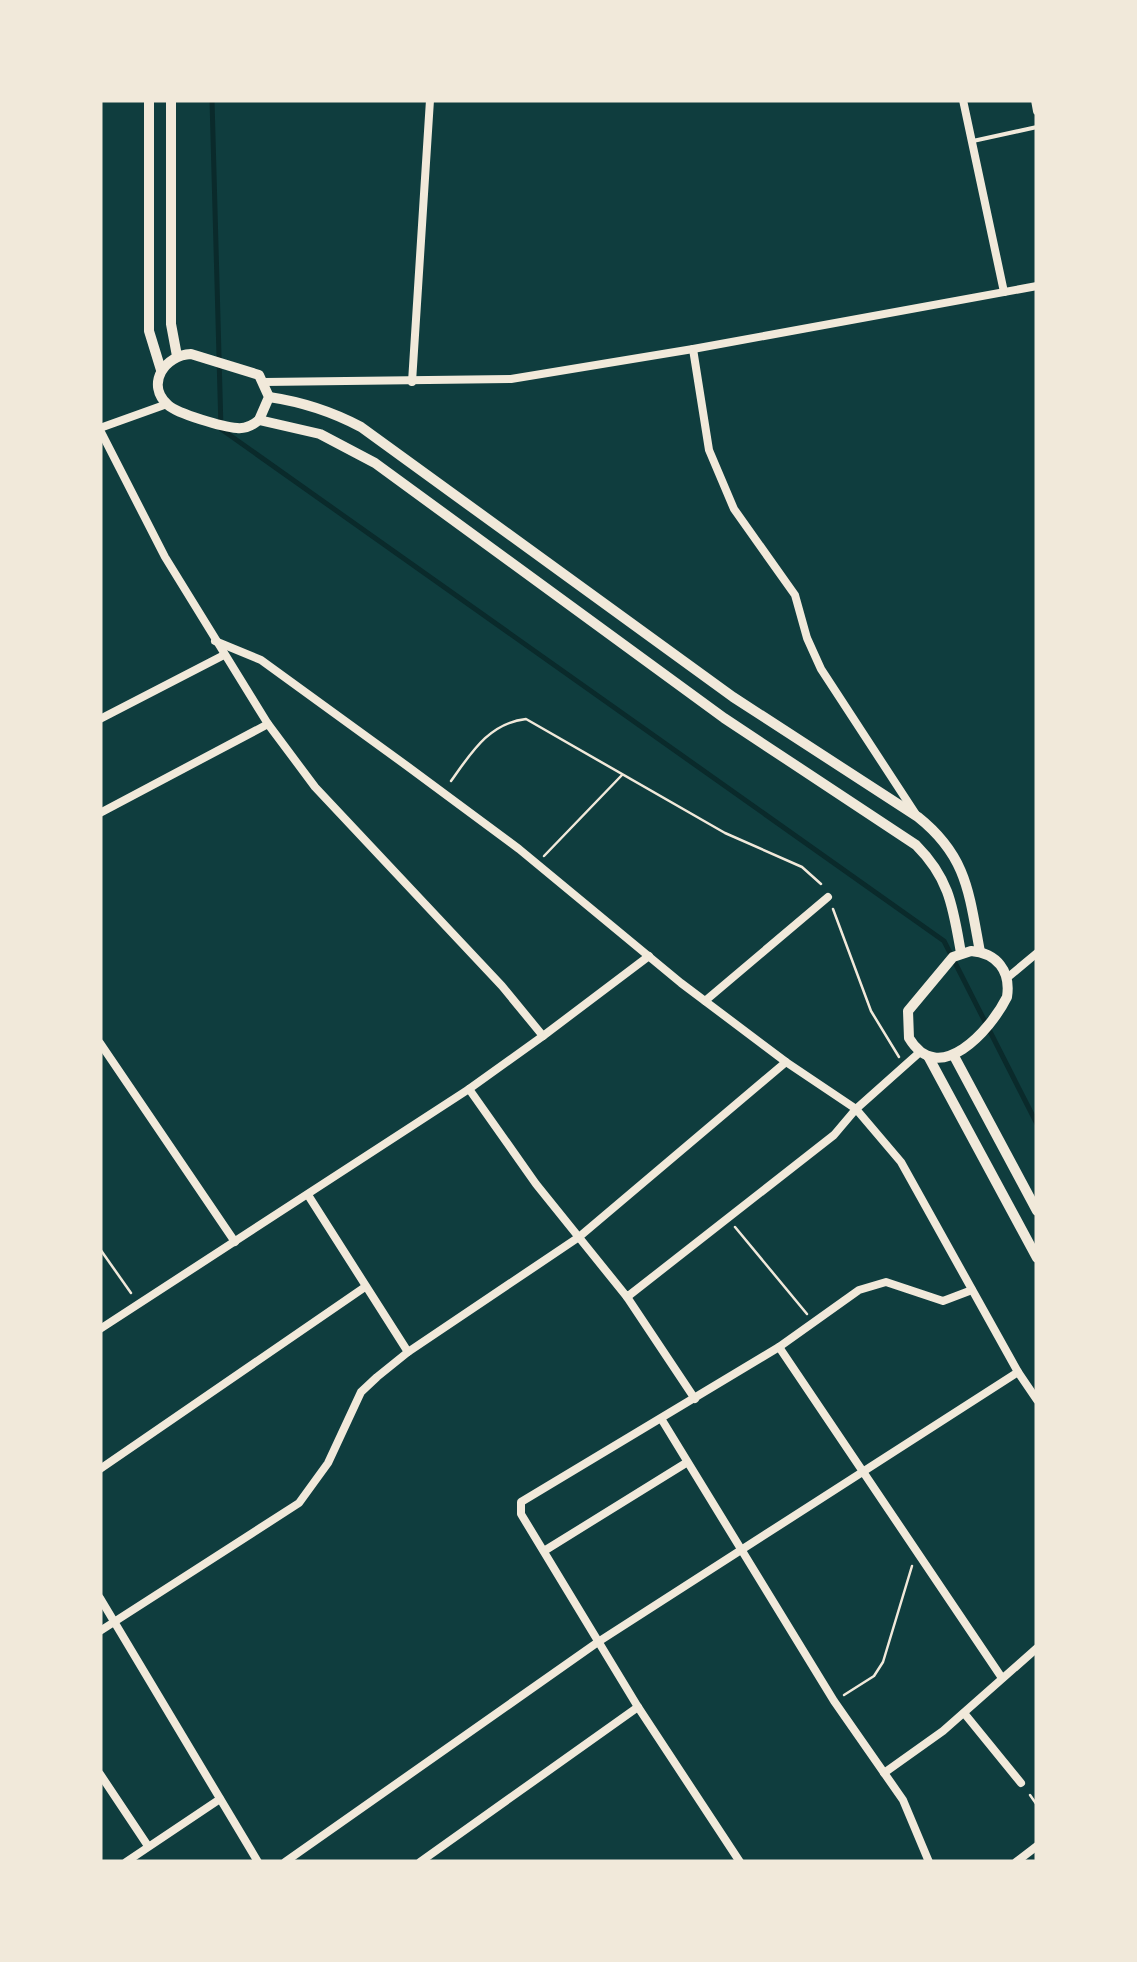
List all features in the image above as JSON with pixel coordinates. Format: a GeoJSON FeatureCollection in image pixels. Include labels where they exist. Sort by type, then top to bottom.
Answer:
{"type":"FeatureCollection","features":[{"type":"Feature","properties":{"kind":"street"},"geometry":{"type":"LineString","coordinates":[[149,100],[149,330],[161,370],[160,392],[167,404],[236,428],[260,420],[320,434],[375,463],[724,718],[916,846],[930,860],[950,894],[962,953]]}},
{"type":"Feature","properties":{"kind":"street"},"geometry":{"type":"LineString","coordinates":[[171,100],[171,324],[176,356]]}},
{"type":"Feature","properties":{"kind":"street"},"geometry":{"type":"LineString","coordinates":[[412,382],[430,100]]}},
{"type":"Feature","properties":{"kind":"street"},"geometry":{"type":"LineString","coordinates":[[963,100],[1004,292]]}},
{"type":"Feature","properties":{"kind":"street"},"geometry":{"type":"LineString","coordinates":[[1035,100],[1037,111]]}},
{"type":"Feature","properties":{"kind":"street"},"geometry":{"type":"LineString","coordinates":[[264,382],[511,378],[1037,286]]}},
{"type":"Feature","properties":{"kind":"street"},"geometry":{"type":"LineString","coordinates":[[694,349],[704,428],[734,509],[795,595],[807,638],[821,668],[918,817]]}},
{"type":"Feature","properties":{"kind":"street"},"geometry":{"type":"LineString","coordinates":[[161,370],[176,356],[191,354],[254,372],[264,382],[269,397],[260,420]]}},
{"type":"Feature","properties":{"kind":"street"},"geometry":{"type":"LineString","coordinates":[[269,397],[301,402],[362,427],[733,697],[918,817],[941,836],[958,860],[968,888],[980,952]]}},
{"type":"Feature","properties":{"kind":"street"},"geometry":{"type":"LineString","coordinates":[[167,404],[100,429],[166,557],[215,641],[268,724],[315,787],[502,986],[543,1036]]}},
{"type":"Feature","properties":{"kind":"street"},"geometry":{"type":"LineString","coordinates":[[215,641],[261,660],[537,864],[705,1001],[856,1109],[901,1162],[1037,1400]]}},
{"type":"Feature","properties":{"kind":"street"},"geometry":{"type":"LineString","coordinates":[[100,718],[224,654]]}},
{"type":"Feature","properties":{"kind":"street"},"geometry":{"type":"LineString","coordinates":[[100,813],[268,724]]}},
{"type":"Feature","properties":{"kind":"street"},"geometry":{"type":"LineString","coordinates":[[705,1001],[828,897]]}},
{"type":"Feature","properties":{"kind":"street"},"geometry":{"type":"LineString","coordinates":[[626,1297],[834,1135],[856,1109],[905,1066],[924,1054],[954,1056],[962,1052],[1002,1006],[1007,997],[1007,978],[998,961],[980,952],[962,953],[953,958],[908,1011],[906,1029],[924,1054],[1037,1258]]}},
{"type":"Feature","properties":{"kind":"street"},"geometry":{"type":"LineString","coordinates":[[1007,978],[1037,954]]}},
{"type":"Feature","properties":{"kind":"street"},"geometry":{"type":"LineString","coordinates":[[100,1329],[470,1090],[649,956]]}},
{"type":"Feature","properties":{"kind":"street"},"geometry":{"type":"LineString","coordinates":[[100,1043],[235,1242]]}},
{"type":"Feature","properties":{"kind":"street"},"geometry":{"type":"LineString","coordinates":[[954,1056],[1037,1211]]}},
{"type":"Feature","properties":{"kind":"street"},"geometry":{"type":"LineString","coordinates":[[100,1631],[298,1503],[328,1463],[361,1392],[408,1352],[579,1237],[786,1062]]}},
{"type":"Feature","properties":{"kind":"street"},"geometry":{"type":"LineString","coordinates":[[470,1090],[536,1184],[626,1297],[695,1399]]}},
{"type":"Feature","properties":{"kind":"street"},"geometry":{"type":"LineString","coordinates":[[308,1194],[408,1352]]}},
{"type":"Feature","properties":{"kind":"street"},"geometry":{"type":"LineString","coordinates":[[740,1862],[598,1642],[521,1514],[521,1502],[779,1347],[851,1294],[886,1282],[943,1301],[972,1290]]}},
{"type":"Feature","properties":{"kind":"street"},"geometry":{"type":"LineString","coordinates":[[100,1469],[365,1287]]}},
{"type":"Feature","properties":{"kind":"street"},"geometry":{"type":"LineString","coordinates":[[779,1347],[1002,1678]]}},
{"type":"Feature","properties":{"kind":"street"},"geometry":{"type":"LineString","coordinates":[[285,1862],[598,1642],[1018,1372]]}},
{"type":"Feature","properties":{"kind":"street"},"geometry":{"type":"LineString","coordinates":[[662,1420],[834,1701],[914,1821],[930,1862]]}},
{"type":"Feature","properties":{"kind":"street"},"geometry":{"type":"LineString","coordinates":[[544,1552],[686,1463]]}},
{"type":"Feature","properties":{"kind":"street"},"geometry":{"type":"LineString","coordinates":[[100,1598],[258,1862]]}},
{"type":"Feature","properties":{"kind":"street"},"geometry":{"type":"LineString","coordinates":[[884,1773],[964,1713],[1037,1648]]}},
{"type":"Feature","properties":{"kind":"street"},"geometry":{"type":"LineString","coordinates":[[420,1862],[638,1707]]}},
{"type":"Feature","properties":{"kind":"street"},"geometry":{"type":"LineString","coordinates":[[964,1713],[1020,1783]]}},
{"type":"Feature","properties":{"kind":"street"},"geometry":{"type":"LineString","coordinates":[[100,1774],[148,1846]]}},
{"type":"Feature","properties":{"kind":"street"},"geometry":{"type":"LineString","coordinates":[[126,1862],[220,1799]]}},
{"type":"Feature","properties":{"kind":"street"},"geometry":{"type":"LineString","coordinates":[[1016,1862],[1037,1846]]}},
{"type":"Feature","properties":{"kind":"lane"},"geometry":{"type":"LineString","coordinates":[[972,141],[1037,127]]}},
{"type":"Feature","properties":{"kind":"path"},"geometry":{"type":"LineString","coordinates":[[442,793],[486,736],[512,720],[526,719],[724,833],[810,872],[828,897],[871,1011],[905,1066]]}},
{"type":"Feature","properties":{"kind":"path"},"geometry":{"type":"LineString","coordinates":[[537,864],[623,774]]}},
{"type":"Feature","properties":{"kind":"path"},"geometry":{"type":"LineString","coordinates":[[728,1218],[812,1321]]}},
{"type":"Feature","properties":{"kind":"path"},"geometry":{"type":"LineString","coordinates":[[100,1249],[138,1304]]}},
{"type":"Feature","properties":{"kind":"path"},"geometry":{"type":"LineString","coordinates":[[834,1701],[874,1676],[882,1662],[916,1547]]}},
{"type":"Feature","properties":{"kind":"waterway"},"geometry":{"type":"LineString","coordinates":[[212,100],[221,429],[944,941],[1037,1124]]}}]}
